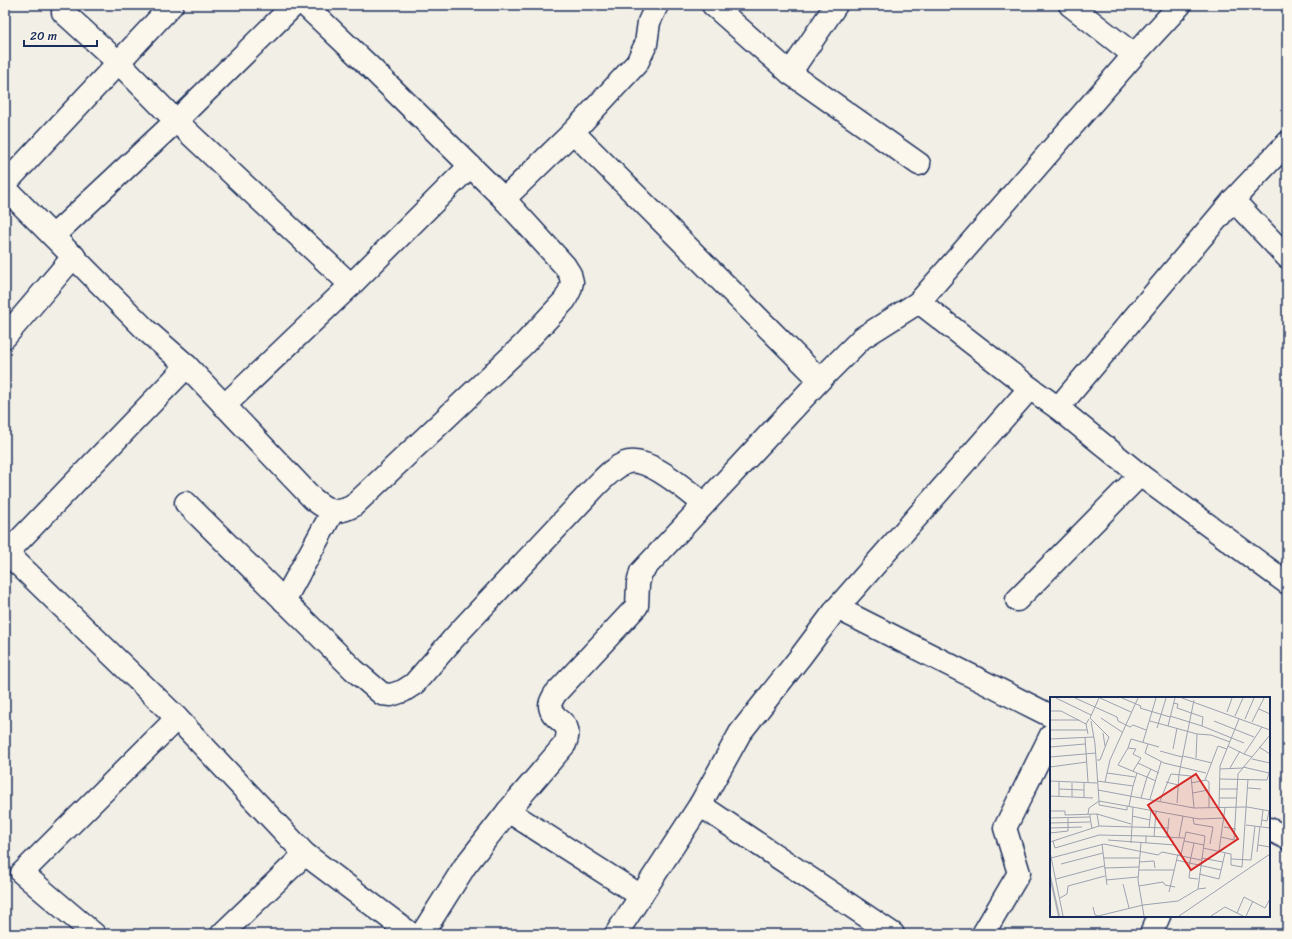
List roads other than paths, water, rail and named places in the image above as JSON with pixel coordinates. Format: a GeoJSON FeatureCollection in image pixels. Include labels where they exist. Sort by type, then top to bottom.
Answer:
{"type":"FeatureCollection","features":[{"type":"Feature","properties":{"kind":"street"},"geometry":{"type":"LineString","coordinates":[[5,184],[172,5]]}},
{"type":"Feature","properties":{"kind":"street"},"geometry":{"type":"LineString","coordinates":[[53,236],[176,121],[294,5]]}},
{"type":"Feature","properties":{"kind":"street"},"geometry":{"type":"LineString","coordinates":[[5,188],[147,331],[187,366],[313,499],[322,506],[333,511],[344,510],[353,506],[523,345],[565,300],[572,282],[570,274],[565,266],[504,199],[305,5]]}},
{"type":"Feature","properties":{"kind":"street"},"geometry":{"type":"LineString","coordinates":[[504,199],[573,132],[637,63],[646,44],[649,22],[658,5]]}},
{"type":"Feature","properties":{"kind":"street"},"geometry":{"type":"LineString","coordinates":[[713,5],[790,73],[919,164]]}},
{"type":"Feature","properties":{"kind":"street"},"geometry":{"type":"LineString","coordinates":[[790,73],[836,5]]}},
{"type":"Feature","properties":{"kind":"street"},"geometry":{"type":"LineString","coordinates":[[1070,5],[1134,55]]}},
{"type":"Feature","properties":{"kind":"street"},"geometry":{"type":"LineString","coordinates":[[422,934],[465,866],[508,811],[565,744],[568,736],[567,728],[553,712],[550,706],[555,694],[637,606],[638,584],[641,572],[820,380],[862,338],[919,302],[1134,55],[1180,5]]}},
{"type":"Feature","properties":{"kind":"street"},"geometry":{"type":"LineString","coordinates":[[63,12],[119,63],[176,121],[351,285]]}},
{"type":"Feature","properties":{"kind":"street"},"geometry":{"type":"LineString","coordinates":[[573,132],[820,380]]}},
{"type":"Feature","properties":{"kind":"street"},"geometry":{"type":"LineString","coordinates":[[1058,408],[1233,200],[1287,143]]}},
{"type":"Feature","properties":{"kind":"street"},"geometry":{"type":"LineString","coordinates":[[224,406],[351,285],[470,166]]}},
{"type":"Feature","properties":{"kind":"street"},"geometry":{"type":"LineString","coordinates":[[1233,200],[1287,258]]}},
{"type":"Feature","properties":{"kind":"street"},"geometry":{"type":"LineString","coordinates":[[5,337],[74,256]]}},
{"type":"Feature","properties":{"kind":"street"},"geometry":{"type":"LineString","coordinates":[[919,302],[1058,408],[1140,475],[1287,582]]}},
{"type":"Feature","properties":{"kind":"street"},"geometry":{"type":"LineString","coordinates":[[187,366],[6,554],[176,718],[305,854],[411,934]]}},
{"type":"Feature","properties":{"kind":"street"},"geometry":{"type":"LineString","coordinates":[[616,934],[700,805],[740,732],[801,656],[837,608],[1030,388]]}},
{"type":"Feature","properties":{"kind":"street"},"geometry":{"type":"LineString","coordinates":[[186,503],[373,688],[382,694],[391,695],[403,691],[414,684],[478,613],[613,469],[626,462],[641,462],[656,468],[704,504]]}},
{"type":"Feature","properties":{"kind":"street"},"geometry":{"type":"LineString","coordinates":[[1017,600],[1140,475]]}},
{"type":"Feature","properties":{"kind":"street"},"geometry":{"type":"LineString","coordinates":[[284,601],[333,511]]}},
{"type":"Feature","properties":{"kind":"street"},"geometry":{"type":"LineString","coordinates":[[837,608],[1050,715]]}},
{"type":"Feature","properties":{"kind":"street"},"geometry":{"type":"LineString","coordinates":[[94,934],[22,873],[176,718]]}},
{"type":"Feature","properties":{"kind":"street"},"geometry":{"type":"LineString","coordinates":[[983,934],[1019,873],[1005,828],[1050,737]]}},
{"type":"Feature","properties":{"kind":"street"},"geometry":{"type":"LineString","coordinates":[[700,805],[893,934]]}},
{"type":"Feature","properties":{"kind":"street"},"geometry":{"type":"LineString","coordinates":[[508,811],[641,896]]}},
{"type":"Feature","properties":{"kind":"street"},"geometry":{"type":"LineString","coordinates":[[1270,830],[1287,838]]}},
{"type":"Feature","properties":{"kind":"street"},"geometry":{"type":"LineString","coordinates":[[222,934],[305,854]]}},
{"type":"Feature","properties":{"kind":"street"},"geometry":{"type":"LineString","coordinates":[[1151,934],[1159,917]]}}]}
